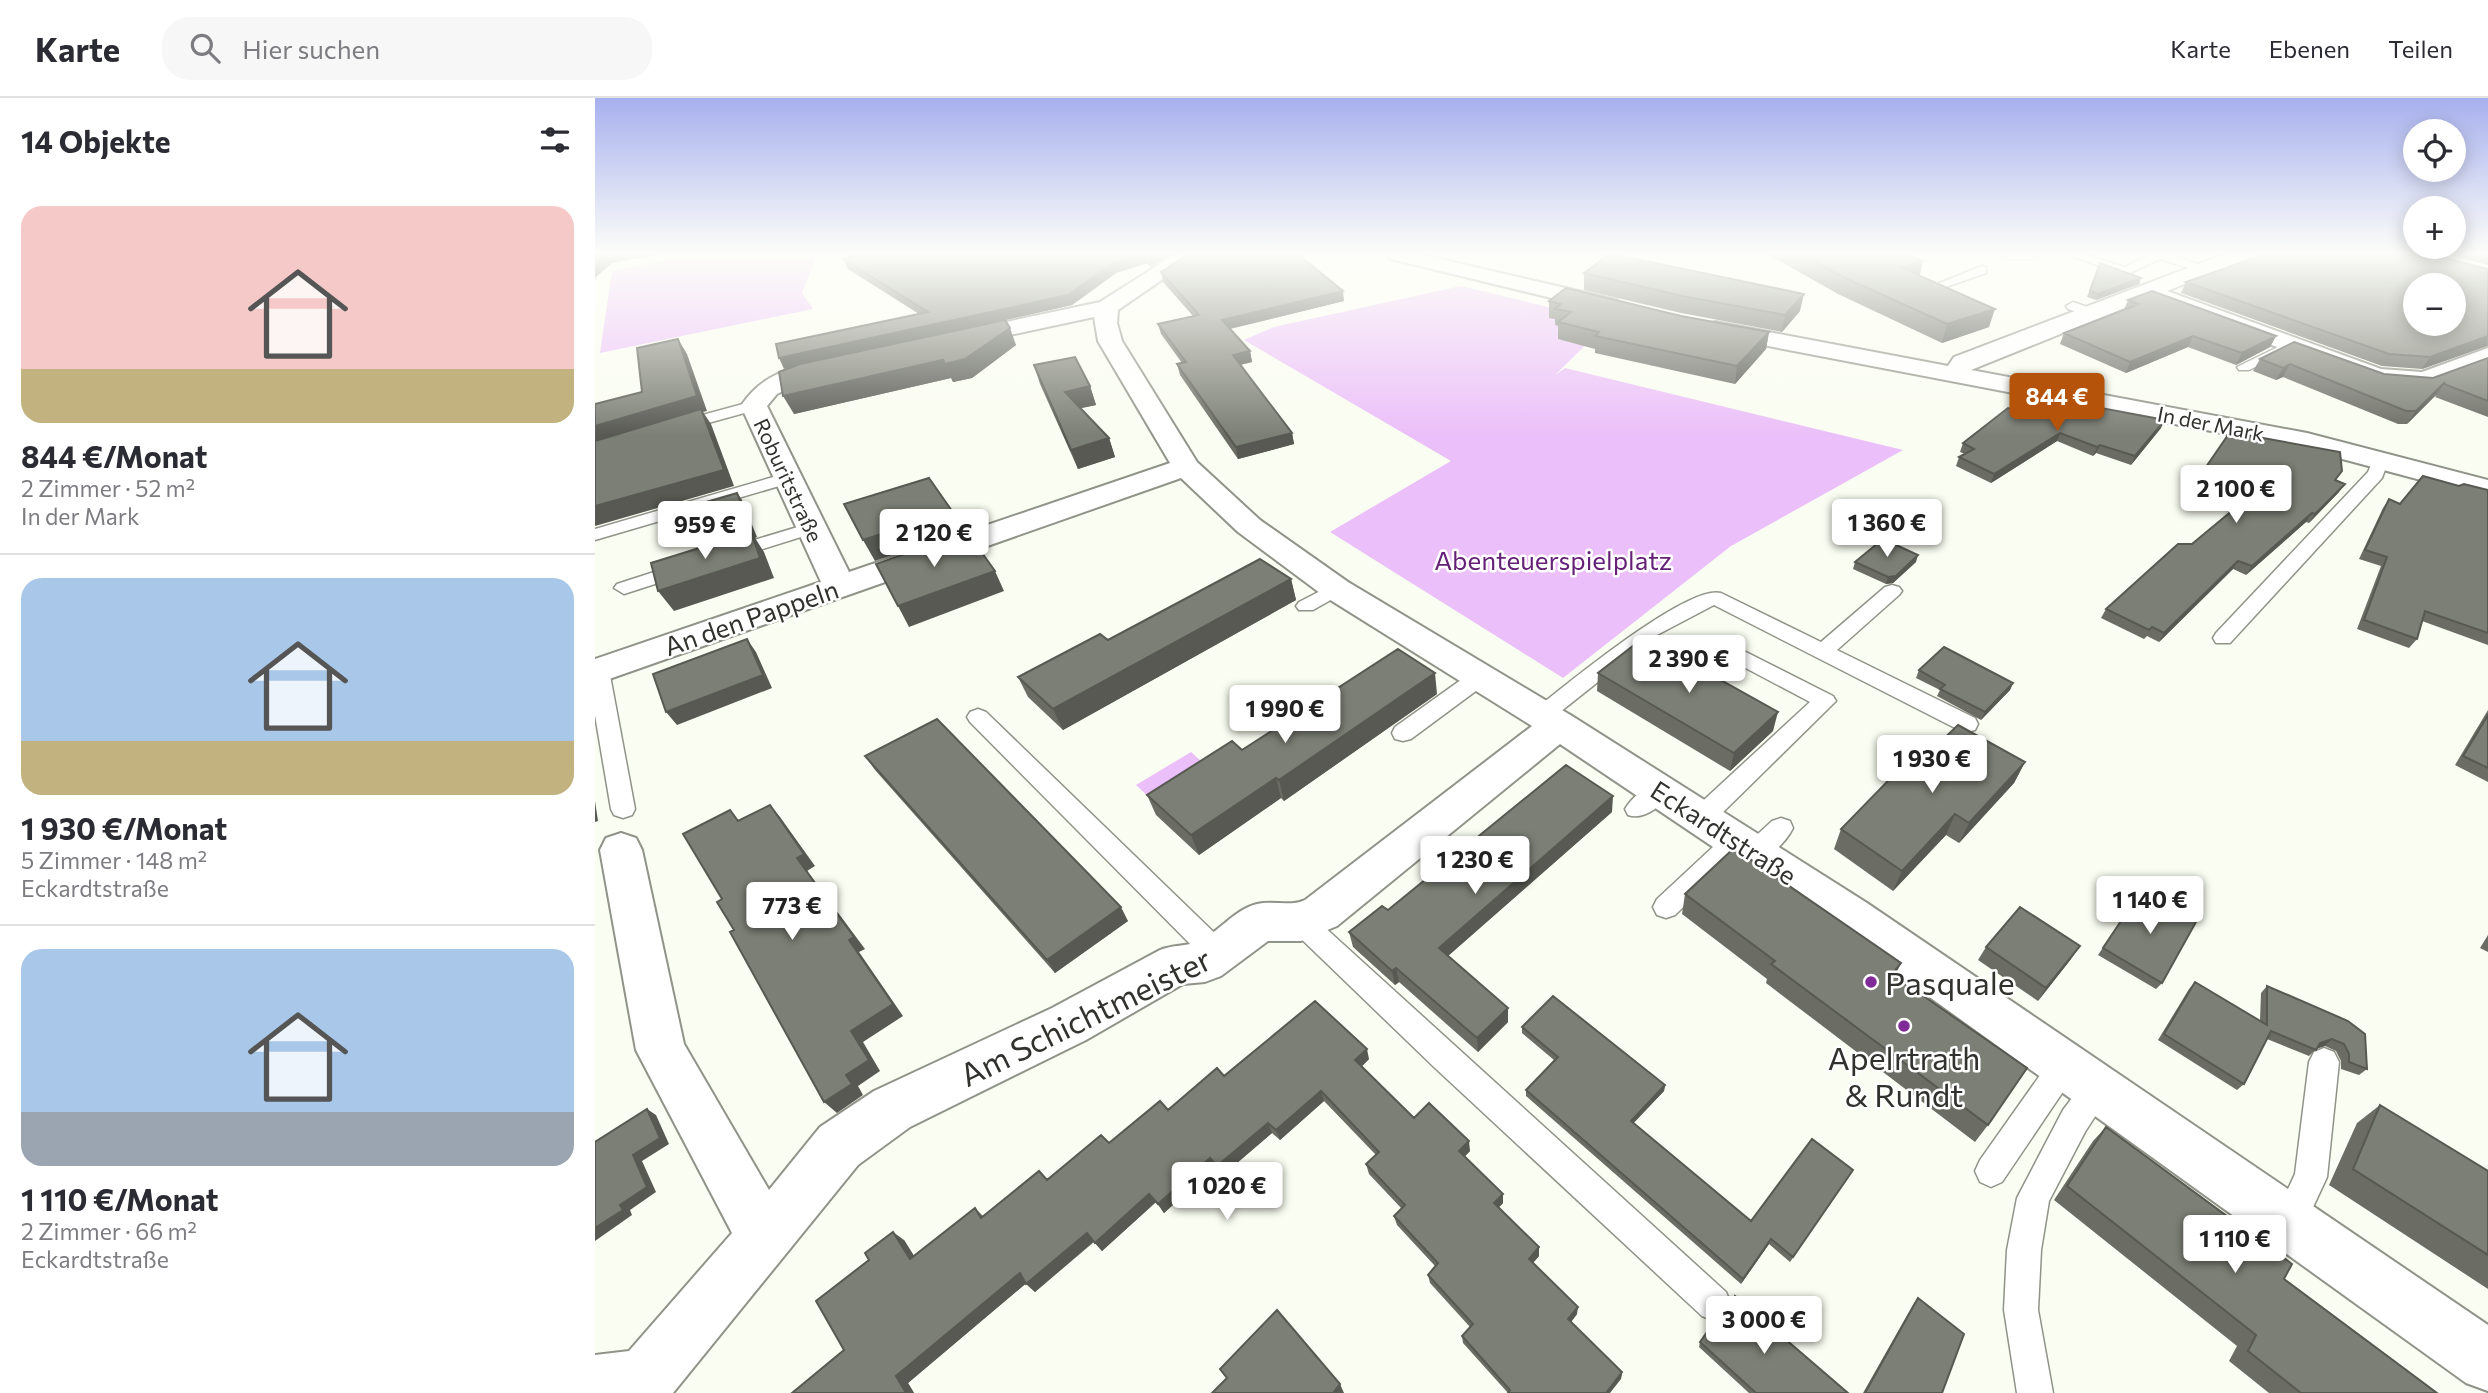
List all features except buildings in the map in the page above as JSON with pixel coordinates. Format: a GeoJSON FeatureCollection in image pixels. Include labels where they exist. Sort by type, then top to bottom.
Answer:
{"type":"FeatureCollection","features":[{"type":"Feature","properties":{"kind":"street"},"geometry":{"type":"LineString","coordinates":[[938,344],[1068,315]]}},
{"type":"Feature","properties":{"kind":"street","name":"Eckardtstraße"},"geometry":{"type":"LineString","coordinates":[[1106,315],[1105,323],[1110,341],[1186,467],[1321,598],[1480,677],[1550,720],[1648,800],[1702,817],[1758,840],[2065,1064],[2488,1361]]}},
{"type":"Feature","properties":{"kind":"street"},"geometry":{"type":"LineString","coordinates":[[1955,375],[1963,362],[2068,315]]}},
{"type":"Feature","properties":{"kind":"street"},"geometry":{"type":"LineString","coordinates":[[2211,315],[2354,370],[2377,376],[2412,381],[2433,378],[2488,355]]}},
{"type":"Feature","properties":{"kind":"street","name":"In der Mark"},"geometry":{"type":"LineString","coordinates":[[1693,325],[2307,441],[2488,489]]}},
{"type":"Feature","properties":{"kind":"street","name":"Roburitstraße"},"geometry":{"type":"LineString","coordinates":[[834,595],[811,528],[754,406],[757,399],[779,382],[856,362]]}},
{"type":"Feature","properties":{"kind":"street","name":"An den Pappeln"},"geometry":{"type":"LineString","coordinates":[[597,671],[834,595],[1186,467]]}},
{"type":"Feature","properties":{"kind":"street","name":"Am Schichtmeister"},"geometry":{"type":"LineString","coordinates":[[624,1386],[765,1238],[839,1146],[892,1109],[1069,1024],[1176,964],[1205,962],[1259,922],[1301,922],[1321,913],[1550,720]]}},
{"type":"Feature","properties":{"kind":"street"},"geometry":{"type":"LineString","coordinates":[[622,830],[661,1050],[765,1238]]}},
{"type":"Feature","properties":{"kind":"lane"},"geometry":{"type":"LineString","coordinates":[[2243,367],[2289,345]]}},
{"type":"Feature","properties":{"kind":"lane"},"geometry":{"type":"LineString","coordinates":[[661,431],[754,406]]}},
{"type":"Feature","properties":{"kind":"lane"},"geometry":{"type":"LineString","coordinates":[[2223,638],[2376,474],[2381,459]]}},
{"type":"Feature","properties":{"kind":"lane"},"geometry":{"type":"LineString","coordinates":[[595,535],[787,478]]}},
{"type":"Feature","properties":{"kind":"lane"},"geometry":{"type":"LineString","coordinates":[[624,588],[811,528]]}},
{"type":"Feature","properties":{"kind":"lane"},"geometry":{"type":"LineString","coordinates":[[1823,652],[1892,591]]}},
{"type":"Feature","properties":{"kind":"lane"},"geometry":{"type":"LineString","coordinates":[[1550,720],[1650,630],[1714,597],[1967,724]]}},
{"type":"Feature","properties":{"kind":"lane"},"geometry":{"type":"LineString","coordinates":[[1702,817],[1825,701],[1728,650]]}},
{"type":"Feature","properties":{"kind":"lane"},"geometry":{"type":"LineString","coordinates":[[597,671],[622,830]]}},
{"type":"Feature","properties":{"kind":"lane"},"geometry":{"type":"LineString","coordinates":[[1402,733],[1480,677]]}},
{"type":"Feature","properties":{"kind":"lane"},"geometry":{"type":"LineString","coordinates":[[978,717],[1217,953]]}},
{"type":"Feature","properties":{"kind":"lane"},"geometry":{"type":"LineString","coordinates":[[1667,906],[1758,840]]}},
{"type":"Feature","properties":{"kind":"lane"},"geometry":{"type":"LineString","coordinates":[[1301,922],[1714,1304]]}},
{"type":"Feature","properties":{"kind":"lane"},"geometry":{"type":"LineString","coordinates":[[2289,1221],[2311,1177],[2324,1062]]}},
{"type":"Feature","properties":{"kind":"lane"},"geometry":{"type":"LineString","coordinates":[[1991,1171],[2065,1064]]}},
{"type":"Feature","properties":{"kind":"lane"},"geometry":{"type":"LineString","coordinates":[[2035,1393],[2021,1310],[2024,1250],[2032,1198],[2074,1121],[2099,1087]]}},
{"type":"Feature","properties":{"kind":"green space"},"geometry":{"type":"Polygon","coordinates":[[[605,315],[782,315],[600,353],[605,315]]]}},
{"type":"Feature","properties":{"kind":"green space","name":"Abenteuerspielplatz"},"geometry":{"type":"Polygon","coordinates":[[[1327,315],[1582,315],[1609,322],[1554,376],[1565,368],[1903,450],[1731,546],[1563,678],[1330,532],[1451,461],[1244,340],[1274,327],[1327,315]]]}},
{"type":"Feature","properties":{"kind":"green space"},"geometry":{"type":"Polygon","coordinates":[[[1191,752],[1209,768],[1154,802],[1136,785],[1191,752]]]}},
{"type":"Feature","properties":{"kind":"place","name":"Pasquale"},"geometry":{"type":"Point","coordinates":[1871,982]}},
{"type":"Feature","properties":{"kind":"place","name":"Apelrtrath & Rundt"},"geometry":{"type":"Point","coordinates":[1904,1026]}}]}
